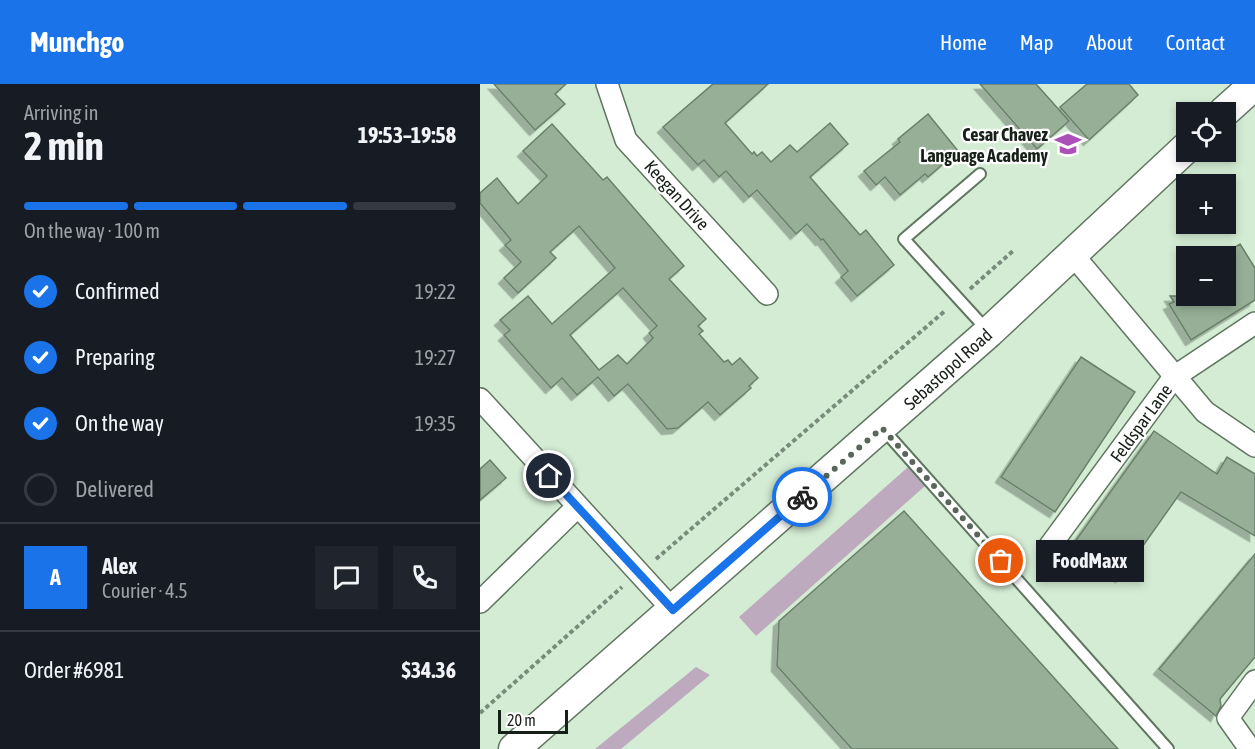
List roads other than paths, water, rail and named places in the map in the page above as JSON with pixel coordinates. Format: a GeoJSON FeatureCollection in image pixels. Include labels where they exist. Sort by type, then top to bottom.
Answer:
{"type":"FeatureCollection","features":[{"type":"Feature","properties":{"kind":"main road"},"geometry":{"type":"LineString","coordinates":[[1235,102],[1255,84]]}},
{"type":"Feature","properties":{"kind":"main road","name":"Sebastopol Road"},"geometry":{"type":"LineString","coordinates":[[514,749],[882,428],[1073,255],[1176,157]]}},
{"type":"Feature","properties":{"kind":"street","name":"Keegan Drive"},"geometry":{"type":"LineString","coordinates":[[611,86],[626,140],[766,294]]}},
{"type":"Feature","properties":{"kind":"street"},"geometry":{"type":"LineString","coordinates":[[1073,255],[1205,412],[1255,447]]}},
{"type":"Feature","properties":{"kind":"street","name":"Feldspar Lane"},"geometry":{"type":"LineString","coordinates":[[1049,547],[1174,377],[1255,323]]}},
{"type":"Feature","properties":{"kind":"street"},"geometry":{"type":"LineString","coordinates":[[480,399],[673,610]]}},
{"type":"Feature","properties":{"kind":"street"},"geometry":{"type":"LineString","coordinates":[[480,602],[577,507]]}},
{"type":"Feature","properties":{"kind":"street"},"geometry":{"type":"LineString","coordinates":[[1250,749],[1228,718],[1255,681]]}},
{"type":"Feature","properties":{"kind":"lane"},"geometry":{"type":"LineString","coordinates":[[980,174],[904,239],[989,332]]}},
{"type":"Feature","properties":{"kind":"lane"},"geometry":{"type":"LineString","coordinates":[[882,428],[1168,749]]}},
{"type":"Feature","properties":{"kind":"place","name":"Cesar Chavez Language Academy"},"geometry":{"type":"Point","coordinates":[1068,144]}},
{"type":"Feature","properties":{"kind":"place","name":"FoodMaxx"},"geometry":{"type":"Point","coordinates":[1001,561]}}]}
